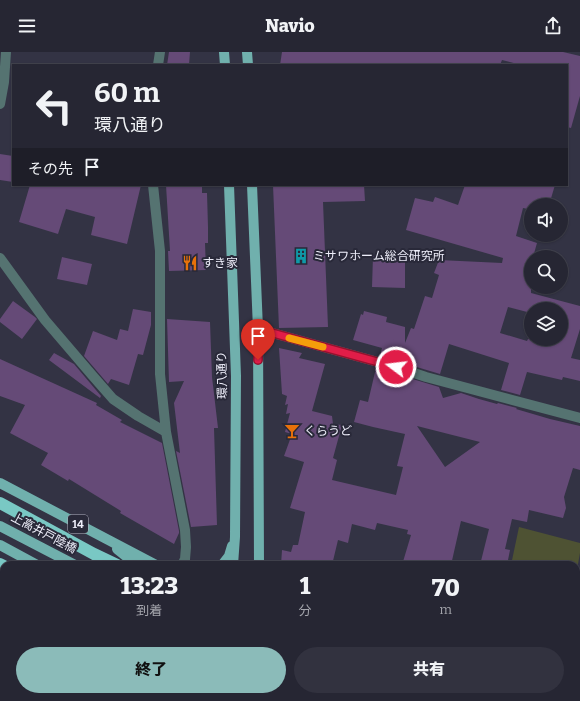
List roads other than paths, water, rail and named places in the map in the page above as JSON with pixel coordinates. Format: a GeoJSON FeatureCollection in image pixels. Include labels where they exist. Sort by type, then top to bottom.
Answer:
{"type":"FeatureCollection","features":[{"type":"Feature","properties":{"kind":"highway"},"geometry":{"type":"LineString","coordinates":[[0,503],[109,561]]}},
{"type":"Feature","properties":{"kind":"main road"},"geometry":{"type":"LineString","coordinates":[[224,52],[225,64]]}},
{"type":"Feature","properties":{"kind":"main road"},"geometry":{"type":"LineString","coordinates":[[247,52],[248,64]]}},
{"type":"Feature","properties":{"kind":"main road","name":"環八通り"},"geometry":{"type":"LineString","coordinates":[[229,186],[236,376],[234,561]]}},
{"type":"Feature","properties":{"kind":"main road"},"geometry":{"type":"LineString","coordinates":[[252,186],[258,329],[259,561]]}},
{"type":"Feature","properties":{"kind":"main road","name":"14"},"geometry":{"type":"LineString","coordinates":[[0,482],[149,561]]}},
{"type":"Feature","properties":{"kind":"main road","name":"上高井戸陸橋"},"geometry":{"type":"LineString","coordinates":[[0,526],[67,561]]}},
{"type":"Feature","properties":{"kind":"main road"},"geometry":{"type":"LineString","coordinates":[[100,535],[130,561]]}},
{"type":"Feature","properties":{"kind":"main road"},"geometry":{"type":"LineString","coordinates":[[225,561],[229,556],[235,537]]}},
{"type":"Feature","properties":{"kind":"main road"},"geometry":{"type":"LineString","coordinates":[[0,545],[30,561]]}},
{"type":"Feature","properties":{"kind":"street"},"geometry":{"type":"LineString","coordinates":[[0,104],[4,82],[6,52]]}},
{"type":"Feature","properties":{"kind":"street"},"geometry":{"type":"LineString","coordinates":[[158,64],[160,52]]}},
{"type":"Feature","properties":{"kind":"street"},"geometry":{"type":"LineString","coordinates":[[153,186],[160,251],[160,374],[166,432],[185,530],[186,547],[184,561]]}},
{"type":"Feature","properties":{"kind":"street"},"geometry":{"type":"LineString","coordinates":[[0,258],[45,320],[112,399],[166,432]]}},
{"type":"Feature","properties":{"kind":"street"},"geometry":{"type":"LineString","coordinates":[[258,329],[396,367],[426,377],[580,418]]}},
{"type":"Feature","properties":{"kind":"place","name":"ミサワホーム総合研究所"},"geometry":{"type":"Point","coordinates":[301,256]}},
{"type":"Feature","properties":{"kind":"place","name":"すき家"},"geometry":{"type":"Point","coordinates":[190,263]}},
{"type":"Feature","properties":{"kind":"place","name":"くらうど"},"geometry":{"type":"Point","coordinates":[292,431]}}]}
